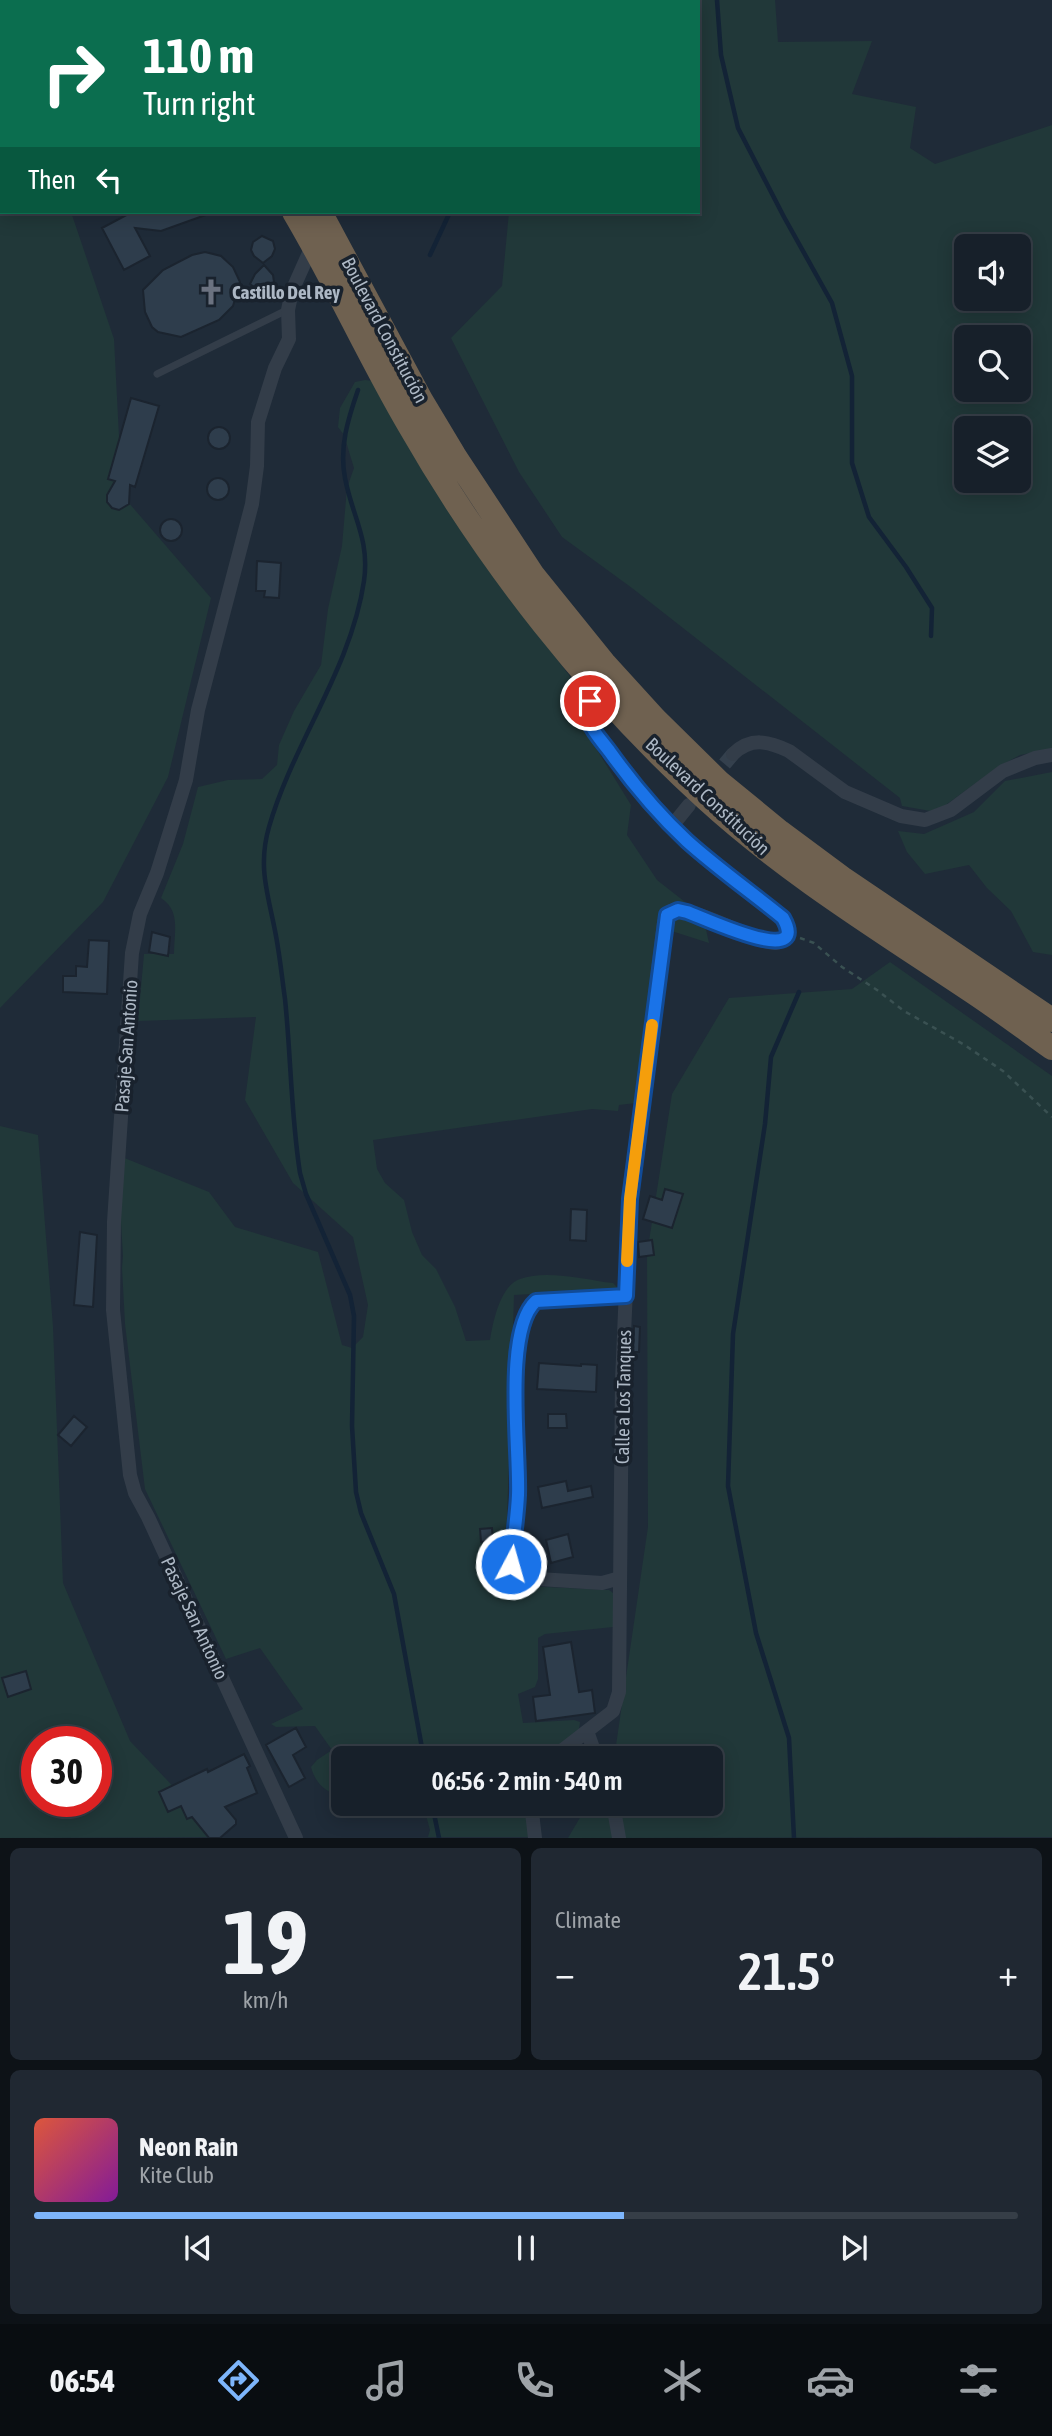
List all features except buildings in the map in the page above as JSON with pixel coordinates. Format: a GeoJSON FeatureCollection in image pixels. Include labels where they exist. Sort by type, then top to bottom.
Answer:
{"type":"FeatureCollection","features":[{"type":"Feature","properties":{"kind":"highway","name":"Boulevard Constitución"},"geometry":{"type":"LineString","coordinates":[[295,214],[409,426],[457,502],[498,564],[599,689],[663,758],[706,799],[776,858],[840,905],[971,990],[1052,1048]]}},
{"type":"Feature","properties":{"kind":"highway","name":"Boulevard Constitución"},"geometry":{"type":"LineString","coordinates":[[321,214],[421,400],[502,531],[533,575],[612,672],[719,782],[780,832],[842,878],[1052,1020]]}},
{"type":"Feature","properties":{"kind":"street","name":"Pasaje San Antonio"},"geometry":{"type":"LineString","coordinates":[[296,1838],[135,1493],[130,1475],[113,1310],[114,1222],[132,953],[140,914],[157,873],[186,780],[201,699],[252,504],[257,466],[258,422],[275,368],[289,339],[288,310],[292,290],[313,244]]}},
{"type":"Feature","properties":{"kind":"street"},"geometry":{"type":"LineString","coordinates":[[599,689],[587,706],[587,719],[626,775],[672,826],[703,855],[783,918],[787,926],[786,934]]}},
{"type":"Feature","properties":{"kind":"street"},"geometry":{"type":"LineString","coordinates":[[733,754],[741,746],[758,741],[778,746],[795,755],[845,792],[901,816],[925,820],[951,810],[1003,771],[1035,758],[1052,755]]}},
{"type":"Feature","properties":{"kind":"street"},"geometry":{"type":"LineString","coordinates":[[672,826],[689,805]]}},
{"type":"Feature","properties":{"kind":"street","name":"Calle a Los Tanques"},"geometry":{"type":"LineString","coordinates":[[568,1746],[613,1711],[618,1701],[622,1380],[630,1199],[664,922],[670,911],[678,910],[760,940],[776,943],[786,934]]}},
{"type":"Feature","properties":{"kind":"street"},"geometry":{"type":"LineString","coordinates":[[620,1578],[602,1583],[523,1578],[516,1575],[511,1564],[518,1495],[515,1397],[522,1325],[526,1314],[536,1301],[626,1296]]}},
{"type":"Feature","properties":{"kind":"street"},"geometry":{"type":"LineString","coordinates":[[587,1731],[592,1746]]}},
{"type":"Feature","properties":{"kind":"street"},"geometry":{"type":"LineString","coordinates":[[532,1816],[535,1838]]}},
{"type":"Feature","properties":{"kind":"street"},"geometry":{"type":"LineString","coordinates":[[615,1816],[619,1838]]}},
{"type":"Feature","properties":{"kind":"lane"},"geometry":{"type":"LineString","coordinates":[[157,374],[288,310]]}},
{"type":"Feature","properties":{"kind":"path"},"geometry":{"type":"LineString","coordinates":[[786,934],[814,943],[893,1003],[1003,1071],[1052,1117]]}},
{"type":"Feature","properties":{"kind":"green space"},"geometry":{"type":"Polygon","coordinates":[[[700,0],[775,0],[778,42],[872,41],[852,94],[916,107],[910,148],[935,164],[1052,125],[1052,749],[1020,755],[998,767],[936,812],[902,806],[900,798],[632,588],[562,537],[519,472],[451,338],[502,286],[509,214],[700,214],[700,0]]]}},
{"type":"Feature","properties":{"kind":"green space"},"geometry":{"type":"Polygon","coordinates":[[[0,214],[72,214],[114,339],[122,495],[211,598],[168,777],[103,902],[0,1008],[0,214]]]}},
{"type":"Feature","properties":{"kind":"green space"},"geometry":{"type":"Polygon","coordinates":[[[372,381],[525,616],[594,709],[586,732],[631,805],[627,835],[657,880],[703,916],[709,943],[659,927],[636,1103],[619,1105],[618,1111],[592,1109],[373,1140],[377,1169],[385,1183],[404,1200],[412,1232],[422,1255],[436,1269],[455,1307],[466,1341],[490,1340],[503,1297],[507,1289],[520,1279],[542,1275],[566,1276],[613,1283],[619,1289],[514,1295],[505,1585],[609,1590],[613,1593],[613,1627],[545,1634],[538,1638],[538,1679],[535,1687],[518,1694],[523,1723],[574,1720],[580,1722],[579,1729],[558,1746],[331,1746],[331,1749],[315,1726],[276,1727],[271,1724],[303,1709],[260,1648],[226,1659],[145,1489],[125,1324],[117,1155],[209,1192],[235,1227],[318,1252],[342,1345],[352,1348],[363,1337],[368,1305],[353,1237],[293,1183],[245,1100],[256,1017],[138,1021],[144,954],[174,954],[174,916],[161,898],[183,844],[198,787],[228,780],[262,779],[277,765],[279,745],[294,711],[321,665],[328,609],[342,546],[347,488],[354,468],[344,435],[338,427],[340,408],[355,382],[372,381]]]}},
{"type":"Feature","properties":{"kind":"green space"},"geometry":{"type":"Polygon","coordinates":[[[1052,772],[1052,955],[1033,952],[1011,911],[987,888],[969,865],[925,874],[907,852],[898,831],[924,834],[974,812],[1005,781],[1052,772]]]}},
{"type":"Feature","properties":{"kind":"green space"},"geometry":{"type":"Polygon","coordinates":[[[890,962],[1052,1076],[1052,1837],[568,1838],[581,1816],[723,1816],[723,1746],[616,1746],[648,1527],[647,1254],[672,1094],[729,998],[852,989],[890,962]]]}},
{"type":"Feature","properties":{"kind":"green space"},"geometry":{"type":"Polygon","coordinates":[[[0,1126],[38,1135],[53,1327],[63,1583],[130,1741],[221,1837],[0,1838],[0,1126]]]}},
{"type":"Feature","properties":{"kind":"green space"},"geometry":{"type":"Polygon","coordinates":[[[331,1751],[331,1792],[323,1787],[313,1773],[311,1767],[331,1751]]]}},
{"type":"Feature","properties":{"kind":"green space"},"geometry":{"type":"Polygon","coordinates":[[[426,1816],[526,1816],[529,1837],[428,1837],[430,1830],[426,1816]]]}},
{"type":"Feature","properties":{"kind":"waterway"},"geometry":{"type":"LineString","coordinates":[[717,0],[721,55],[738,128],[832,303],[852,376],[852,463],[869,517],[932,608],[931,636]]}},
{"type":"Feature","properties":{"kind":"waterway"},"geometry":{"type":"LineString","coordinates":[[430,255],[449,214]]}},
{"type":"Feature","properties":{"kind":"waterway"},"geometry":{"type":"LineString","coordinates":[[358,390],[346,433],[343,467],[365,553],[364,581],[347,645],[279,796],[269,827],[264,869],[285,999],[300,1173],[306,1194],[350,1295],[354,1316],[352,1426],[356,1492],[361,1513],[394,1594],[422,1746]]}},
{"type":"Feature","properties":{"kind":"waterway"},"geometry":{"type":"LineString","coordinates":[[794,1838],[789,1738],[756,1633],[728,1486],[733,1334],[765,1124],[771,1057],[799,992]]}},
{"type":"Feature","properties":{"kind":"waterway"},"geometry":{"type":"LineString","coordinates":[[434,1816],[439,1838]]}},
{"type":"Feature","properties":{"kind":"tunnel"},"geometry":{"type":"LineString","coordinates":[[711,780],[733,754]]}},
{"type":"Feature","properties":{"kind":"slow traffic"},"geometry":{"type":"LineString","coordinates":[[627,1261],[630,1199],[652,1025]]}},
{"type":"Feature","properties":{"kind":"place","name":"Castillo Del Rey"},"geometry":{"type":"Point","coordinates":[211,292]}},
{"type":"Feature","properties":{"kind":"route"},"geometry":{"type":"LineString","coordinates":[[511,1564],[518,1495],[515,1397],[522,1325],[526,1314],[536,1301],[626,1296],[630,1199],[667,915],[670,911],[687,912],[760,940],[776,943],[786,934],[787,926],[783,918],[684,839],[652,805],[626,775],[587,719],[586,711],[590,701]]}}]}
